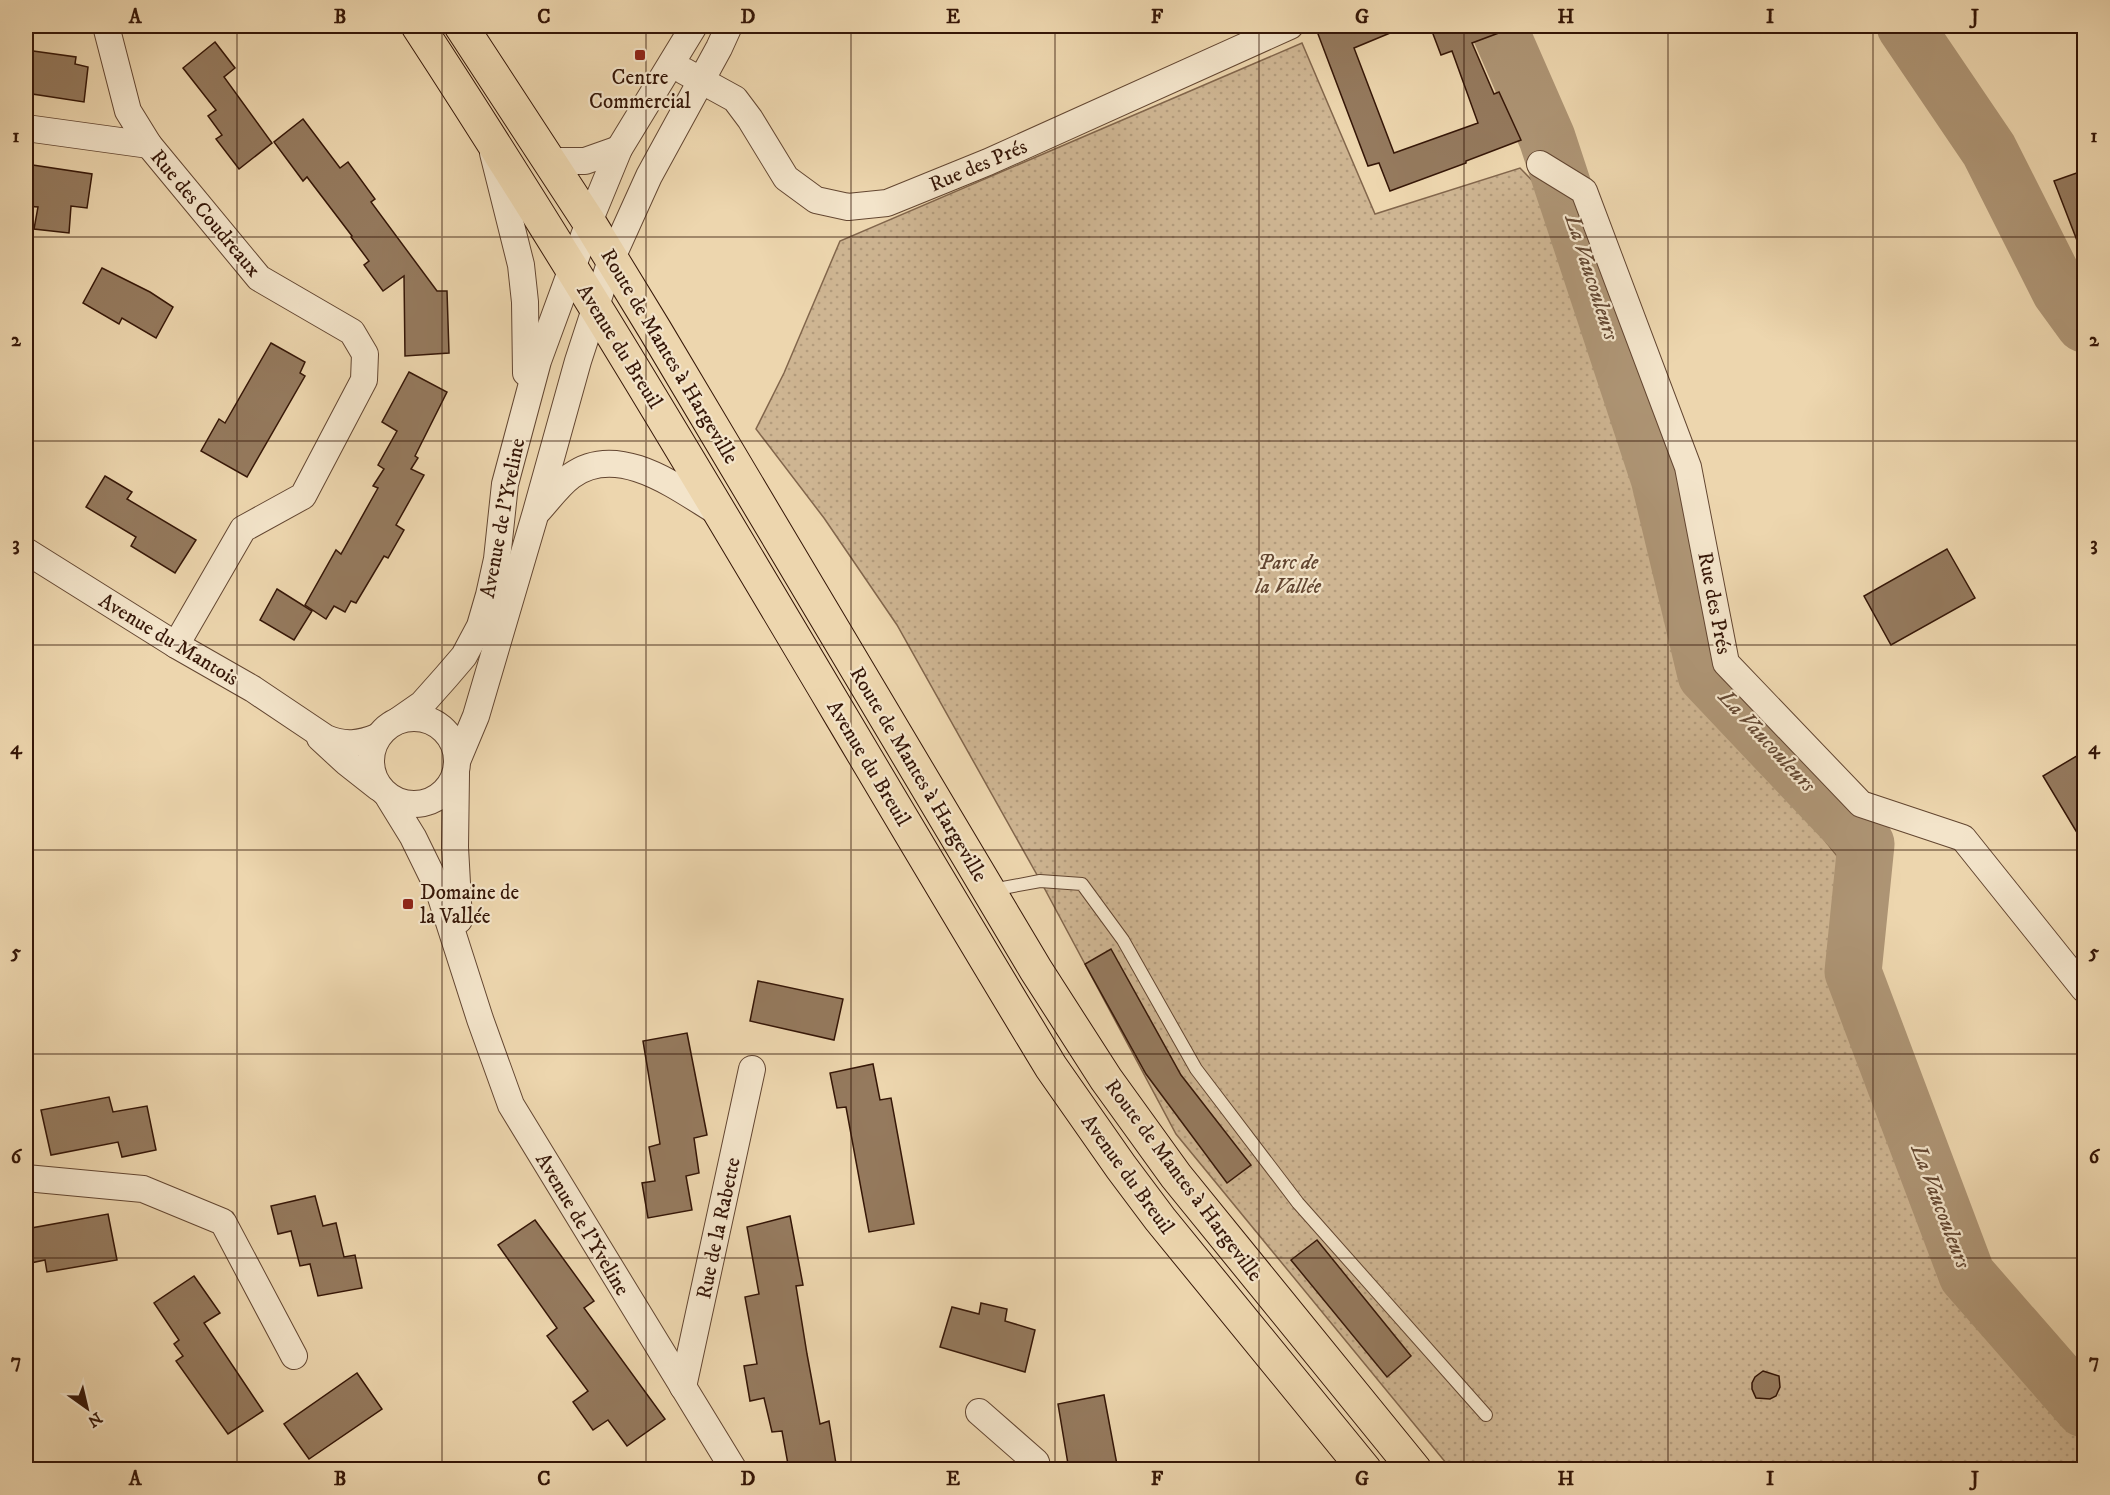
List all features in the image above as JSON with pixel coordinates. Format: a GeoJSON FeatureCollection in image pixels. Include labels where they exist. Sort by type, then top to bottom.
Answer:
{"type":"FeatureCollection","features":[{"type":"Feature","properties":{"kind":"main road","name":"Avenue du Breuil"},"geometry":{"type":"LineString","coordinates":[[418,26],[596,306],[1051,1067],[1160,1219],[1365,1470]]}},
{"type":"Feature","properties":{"kind":"main road","name":"Route de Mantes à Hargeville"},"geometry":{"type":"LineString","coordinates":[[467,34],[589,222],[1067,1019],[1144,1135],[1216,1227],[1415,1470]]}},
{"type":"Feature","properties":{"kind":"street","name":"Rue des Coudreaux"},"geometry":{"type":"LineString","coordinates":[[106,26],[128,111],[149,145],[259,278],[352,332],[365,354],[364,380],[303,496],[243,529],[176,645]]}},
{"type":"Feature","properties":{"kind":"street","name":"Avenue de l'Yveline"},"geometry":{"type":"LineString","coordinates":[[399,720],[422,704],[446,677],[464,656],[480,626],[496,559],[505,484],[538,361],[589,222],[619,149],[694,26]]}},
{"type":"Feature","properties":{"kind":"street","name":"Avenue de l'Yveline"},"geometry":{"type":"LineString","coordinates":[[462,965],[455,870],[457,766],[476,716],[578,361],[611,260],[649,176],[729,26]]}},
{"type":"Feature","properties":{"kind":"street","name":"Rue des Prés"},"geometry":{"type":"LineString","coordinates":[[671,63],[735,99],[786,178],[816,200],[848,207],[887,203],[988,162],[1290,26]]}},
{"type":"Feature","properties":{"kind":"street"},"geometry":{"type":"LineString","coordinates":[[26,128],[149,145]]}},
{"type":"Feature","properties":{"kind":"street"},"geometry":{"type":"LineString","coordinates":[[489,135],[521,265],[527,344],[524,412]]}},
{"type":"Feature","properties":{"kind":"street"},"geometry":{"type":"LineString","coordinates":[[549,161],[585,161],[619,149]]}},
{"type":"Feature","properties":{"kind":"street","name":"Rue des Prés"},"geometry":{"type":"LineString","coordinates":[[1540,164],[1584,191],[1688,467],[1726,663],[1862,804],[1963,838],[2085,989]]}},
{"type":"Feature","properties":{"kind":"street"},"geometry":{"type":"LineString","coordinates":[[536,512],[572,475],[592,467],[621,464],[652,474],[723,515]]}},
{"type":"Feature","properties":{"kind":"street","name":"Avenue du Mantois"},"geometry":{"type":"LineString","coordinates":[[26,551],[336,742],[363,743],[377,736]]}},
{"type":"Feature","properties":{"kind":"street"},"geometry":{"type":"LineString","coordinates":[[426,719],[438,725],[452,740],[457,766],[450,785],[441,795],[429,802],[416,805],[402,803],[384,793],[372,776],[370,763],[377,736],[387,726],[399,720],[426,719]]}},
{"type":"Feature","properties":{"kind":"street","name":"Avenue du Mantois"},"geometry":{"type":"LineString","coordinates":[[312,729],[337,755],[384,793]]}},
{"type":"Feature","properties":{"kind":"street","name":"Avenue de l'Yveline"},"geometry":{"type":"LineString","coordinates":[[384,793],[430,871],[443,902],[462,965],[511,1105],[734,1470]]}},
{"type":"Feature","properties":{"kind":"street","name":"Rue de la Rabette"},"geometry":{"type":"LineString","coordinates":[[683,1387],[752,1069]]}},
{"type":"Feature","properties":{"kind":"street"},"geometry":{"type":"LineString","coordinates":[[26,1178],[143,1189],[223,1222],[294,1356]]}},
{"type":"Feature","properties":{"kind":"street"},"geometry":{"type":"LineString","coordinates":[[979,1412],[1035,1462],[1038,1470]]}},
{"type":"Feature","properties":{"kind":"lane"},"geometry":{"type":"LineString","coordinates":[[989,891],[1040,881],[1082,884],[1123,940],[1196,1069],[1298,1203],[1486,1415]]}},
{"type":"Feature","properties":{"kind":"green space","name":"Parc de la Vallée"},"geometry":{"type":"Polygon","coordinates":[[[1302,43],[1375,214],[1520,168],[1557,206],[1688,622],[1719,705],[1848,870],[1842,990],[1939,1214],[2084,1376],[2084,1469],[1451,1469],[1176,1134],[1041,882],[897,625],[824,518],[756,429],[784,373],[840,241],[1302,43]]]}},
{"type":"Feature","properties":{"kind":"water"},"geometry":{"type":"Polygon","coordinates":[[[1536,73],[1554,110],[1567,157],[1545,139],[1525,98],[1513,80],[1536,73]]]}},
{"type":"Feature","properties":{"kind":"building"},"geometry":{"type":"Polygon","coordinates":[[[1315,26],[1407,26],[1354,48],[1394,153],[1478,123],[1452,51],[1441,55],[1430,26],[1511,26],[1512,28],[1472,43],[1494,94],[1499,92],[1521,140],[1390,191],[1379,163],[1368,166],[1315,26]]]}},
{"type":"Feature","properties":{"kind":"building"},"geometry":{"type":"Polygon","coordinates":[[[215,42],[235,68],[224,77],[272,143],[239,169],[216,139],[222,135],[208,116],[216,110],[183,68],[215,42]]]}},
{"type":"Feature","properties":{"kind":"building"},"geometry":{"type":"Polygon","coordinates":[[[26,50],[76,57],[75,64],[88,67],[84,102],[26,93],[26,50]]]}},
{"type":"Feature","properties":{"kind":"building"},"geometry":{"type":"Polygon","coordinates":[[[303,119],[340,168],[348,162],[375,199],[371,202],[437,291],[447,291],[449,353],[405,356],[404,276],[383,291],[364,265],[369,261],[352,236],[307,177],[303,181],[274,142],[303,119]]]}},
{"type":"Feature","properties":{"kind":"building"},"geometry":{"type":"Polygon","coordinates":[[[26,164],[92,174],[87,208],[71,206],[69,233],[34,229],[38,207],[26,206],[26,164]]]}},
{"type":"Feature","properties":{"kind":"building"},"geometry":{"type":"Polygon","coordinates":[[[2085,170],[2085,256],[2083,256],[2054,181],[2085,170]]]}},
{"type":"Feature","properties":{"kind":"building"},"geometry":{"type":"Polygon","coordinates":[[[102,268],[150,292],[173,307],[156,338],[122,318],[119,324],[83,303],[102,268]]]}},
{"type":"Feature","properties":{"kind":"building"},"geometry":{"type":"Polygon","coordinates":[[[271,343],[305,362],[300,373],[305,376],[247,477],[201,451],[219,419],[225,423],[271,343]]]}},
{"type":"Feature","properties":{"kind":"building"},"geometry":{"type":"Polygon","coordinates":[[[409,372],[447,392],[415,456],[418,458],[411,469],[424,475],[396,525],[404,530],[388,558],[384,556],[356,603],[351,601],[345,612],[334,606],[326,619],[305,605],[336,550],[341,554],[378,488],[373,486],[384,469],[378,465],[397,431],[382,422],[409,372]]]}},
{"type":"Feature","properties":{"kind":"building"},"geometry":{"type":"Polygon","coordinates":[[[105,476],[132,492],[127,499],[196,540],[175,573],[131,546],[136,537],[86,507],[105,476]]]}},
{"type":"Feature","properties":{"kind":"building"},"geometry":{"type":"Polygon","coordinates":[[[1947,549],[1975,598],[1891,645],[1864,596],[1947,549]]]}},
{"type":"Feature","properties":{"kind":"building"},"geometry":{"type":"Polygon","coordinates":[[[277,589],[312,611],[294,640],[260,620],[277,589]]]}},
{"type":"Feature","properties":{"kind":"building"},"geometry":{"type":"Polygon","coordinates":[[[2085,751],[2085,846],[2043,776],[2085,751]]]}},
{"type":"Feature","properties":{"kind":"building"},"geometry":{"type":"Polygon","coordinates":[[[1111,949],[1181,1075],[1251,1165],[1227,1183],[1146,1074],[1085,964],[1111,949]]]}},
{"type":"Feature","properties":{"kind":"building"},"geometry":{"type":"Polygon","coordinates":[[[758,981],[843,999],[834,1040],[750,1021],[758,981]]]}},
{"type":"Feature","properties":{"kind":"building"},"geometry":{"type":"Polygon","coordinates":[[[687,1033],[707,1135],[694,1138],[699,1173],[686,1176],[692,1210],[648,1218],[642,1183],[655,1181],[649,1147],[660,1144],[643,1041],[687,1033]]]}},
{"type":"Feature","properties":{"kind":"building"},"geometry":{"type":"Polygon","coordinates":[[[873,1064],[880,1100],[891,1098],[914,1224],[869,1232],[846,1107],[837,1108],[830,1073],[873,1064]]]}},
{"type":"Feature","properties":{"kind":"building"},"geometry":{"type":"Polygon","coordinates":[[[109,1097],[113,1112],[147,1106],[156,1150],[122,1157],[118,1142],[51,1155],[41,1110],[109,1097]]]}},
{"type":"Feature","properties":{"kind":"building"},"geometry":{"type":"Polygon","coordinates":[[[315,1196],[323,1226],[336,1223],[344,1257],[355,1255],[362,1288],[318,1296],[310,1264],[300,1266],[291,1231],[278,1234],[271,1206],[315,1196]]]}},
{"type":"Feature","properties":{"kind":"building"},"geometry":{"type":"Polygon","coordinates":[[[108,1214],[117,1260],[47,1272],[45,1260],[26,1264],[26,1229],[108,1214]]]}},
{"type":"Feature","properties":{"kind":"building"},"geometry":{"type":"Polygon","coordinates":[[[790,1216],[803,1285],[796,1286],[807,1354],[820,1424],[829,1421],[837,1470],[789,1470],[782,1431],[772,1432],[764,1398],[750,1401],[744,1366],[757,1364],[745,1297],[759,1294],[747,1227],[790,1216]]]}},
{"type":"Feature","properties":{"kind":"building"},"geometry":{"type":"Polygon","coordinates":[[[535,1220],[594,1301],[584,1308],[665,1419],[627,1446],[608,1420],[593,1430],[573,1402],[588,1391],[547,1336],[557,1328],[498,1245],[535,1220]]]}},
{"type":"Feature","properties":{"kind":"building"},"geometry":{"type":"Polygon","coordinates":[[[1317,1240],[1411,1356],[1387,1377],[1291,1260],[1317,1240]]]}},
{"type":"Feature","properties":{"kind":"building"},"geometry":{"type":"Polygon","coordinates":[[[194,1276],[220,1313],[204,1323],[263,1411],[228,1434],[176,1361],[183,1356],[174,1344],[179,1340],[154,1303],[194,1276]]]}},
{"type":"Feature","properties":{"kind":"building"},"geometry":{"type":"Polygon","coordinates":[[[981,1303],[1007,1309],[1005,1321],[1035,1330],[1025,1372],[940,1347],[952,1307],[979,1314],[981,1303]]]}},
{"type":"Feature","properties":{"kind":"building"},"geometry":{"type":"Polygon","coordinates":[[[1763,1371],[1779,1376],[1780,1387],[1776,1396],[1770,1399],[1756,1398],[1752,1389],[1755,1377],[1763,1371]]]}},
{"type":"Feature","properties":{"kind":"building"},"geometry":{"type":"Polygon","coordinates":[[[357,1373],[382,1409],[309,1459],[284,1424],[357,1373]]]}},
{"type":"Feature","properties":{"kind":"building"},"geometry":{"type":"Polygon","coordinates":[[[1104,1395],[1118,1470],[1069,1470],[1058,1404],[1104,1395]]]}},
{"type":"Feature","properties":{"kind":"waterway","name":"La Vaucouleurs"},"geometry":{"type":"LineString","coordinates":[[1498,26],[1547,138],[1659,478],[1706,675],[1866,844],[1853,972],[1967,1275],[2084,1409]]}},
{"type":"Feature","properties":{"kind":"waterway","name":"La Vaucouleurs"},"geometry":{"type":"LineString","coordinates":[[1905,26],[1989,150],[2060,291],[2084,324]]}},
{"type":"Feature","properties":{"kind":"place","name":"Centre Commercial"},"geometry":{"type":"Point","coordinates":[640,55]}},
{"type":"Feature","properties":{"kind":"place","name":"Domaine de la Vallée"},"geometry":{"type":"Point","coordinates":[408,904]}}]}
